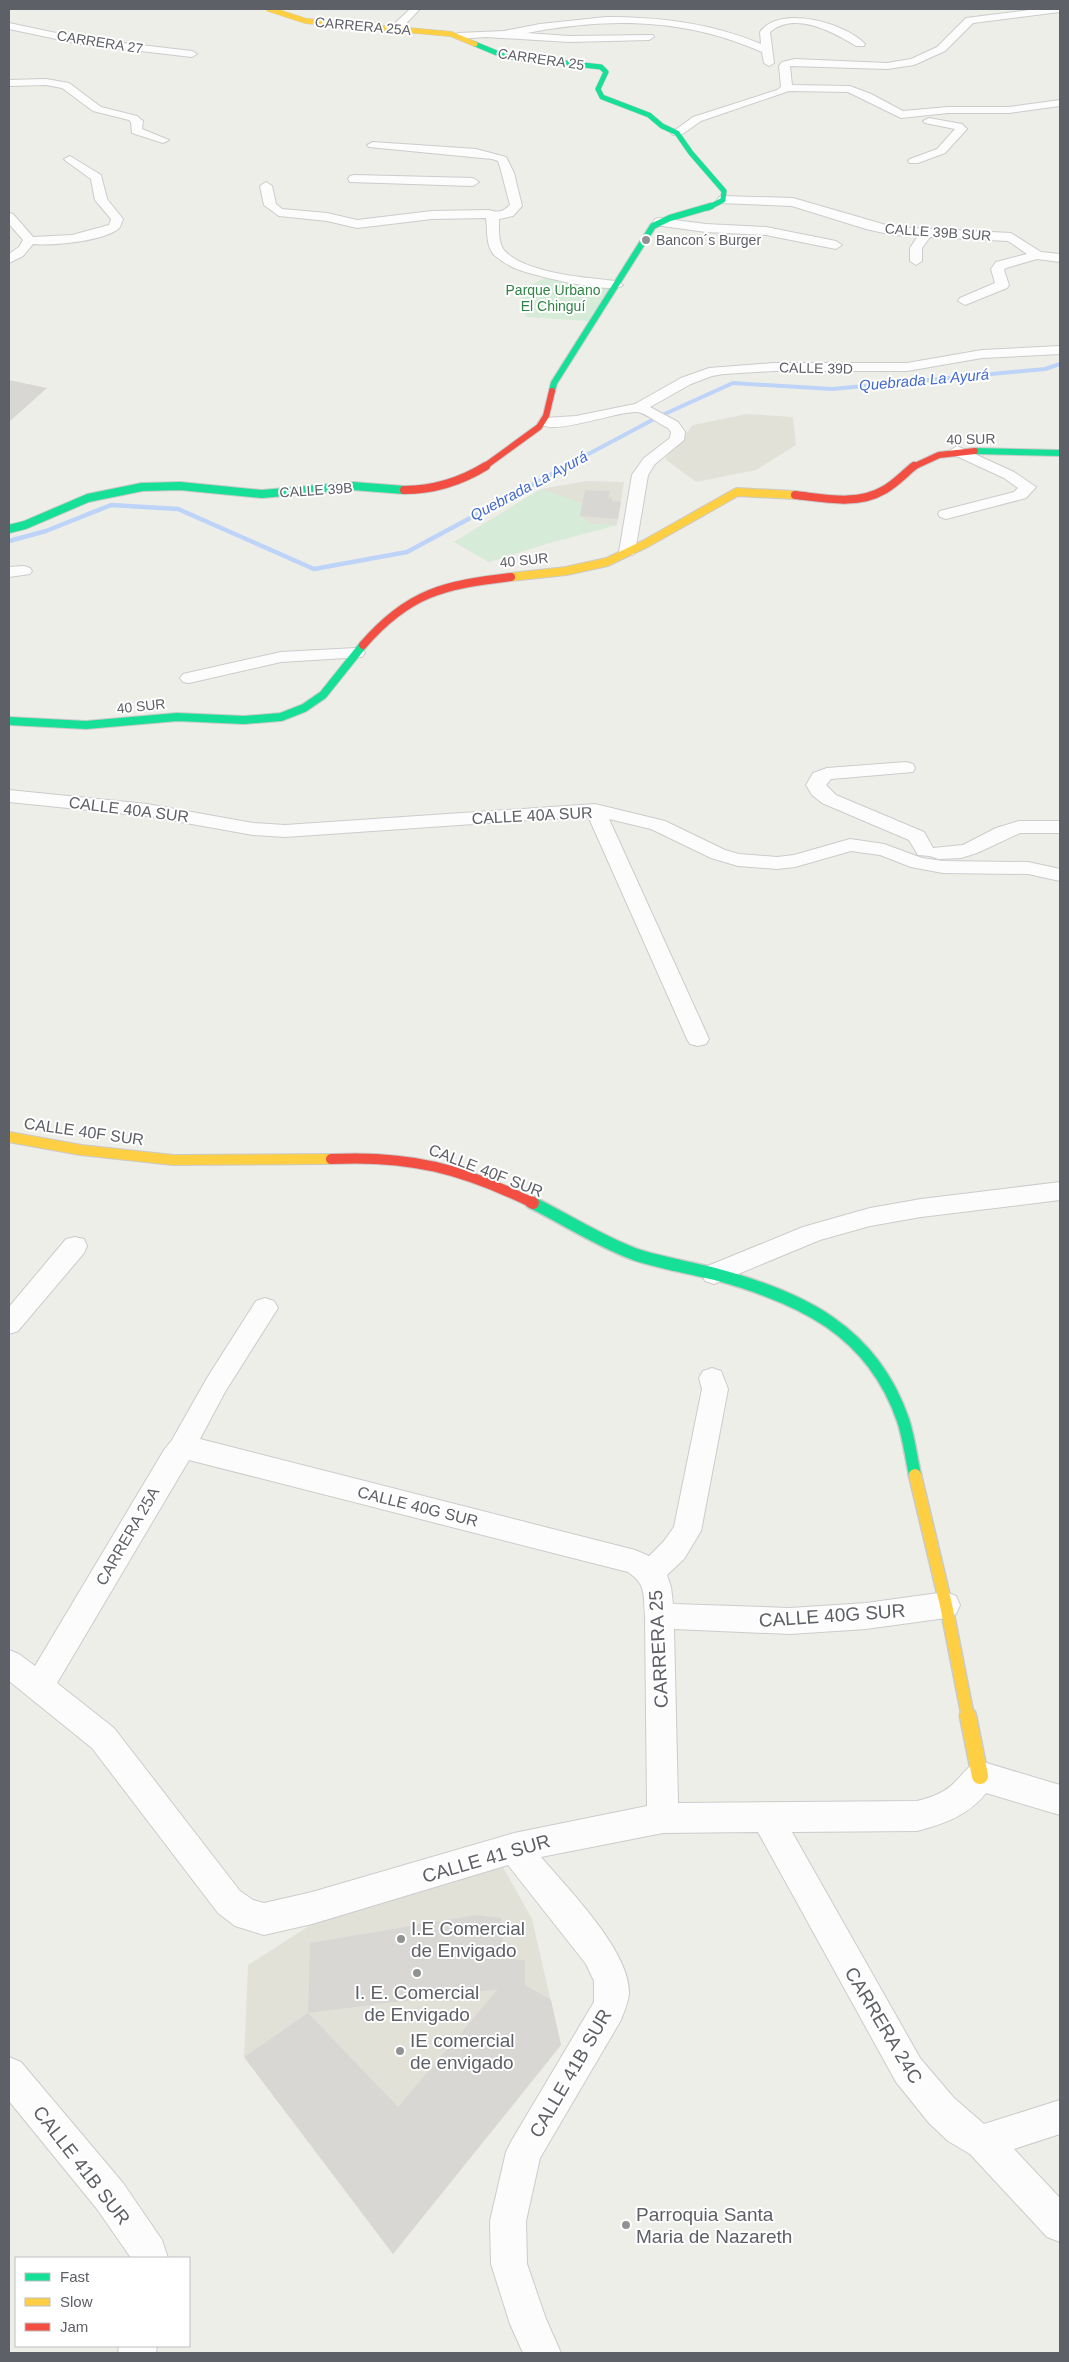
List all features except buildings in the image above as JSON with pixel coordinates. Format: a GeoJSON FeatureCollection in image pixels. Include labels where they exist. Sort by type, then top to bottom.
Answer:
{"type":"FeatureCollection","features":[{"type":"Feature","properties":{"kind":"street","name":"CARRERA 25A"},"geometry":{"type":"LineString","coordinates":[[269,9],[306,21],[458,36]]}},
{"type":"Feature","properties":{"kind":"street"},"geometry":{"type":"LineString","coordinates":[[395,29],[415,9]]}},
{"type":"Feature","properties":{"kind":"street"},"geometry":{"type":"LineString","coordinates":[[787,88],[784,76],[784,66],[786,64],[795,62],[887,66],[914,62],[941,49],[970,20],[1059,9]]}},
{"type":"Feature","properties":{"kind":"street"},"geometry":{"type":"LineString","coordinates":[[508,34],[557,24],[602,20],[656,21],[693,26],[746,40],[767,50]]}},
{"type":"Feature","properties":{"kind":"street"},"geometry":{"type":"LineString","coordinates":[[770,74],[764,39],[768,28],[786,21],[814,23],[832,28],[860,44]]}},
{"type":"Feature","properties":{"kind":"street","name":"CARRERA 27"},"geometry":{"type":"LineString","coordinates":[[9,26],[117,47],[192,54]]}},
{"type":"Feature","properties":{"kind":"street"},"geometry":{"type":"LineString","coordinates":[[678,34],[693,26]]}},
{"type":"Feature","properties":{"kind":"street"},"geometry":{"type":"LineString","coordinates":[[9,34],[21,29]]}},
{"type":"Feature","properties":{"kind":"street"},"geometry":{"type":"LineString","coordinates":[[458,36],[484,32],[571,39],[629,36],[656,37]]}},
{"type":"Feature","properties":{"kind":"street","name":"CARRERA 25"},"geometry":{"type":"LineString","coordinates":[[458,36],[504,56],[560,61],[601,68],[606,72],[598,89],[602,97],[649,115],[662,126],[677,133],[690,154],[721,186],[724,191],[723,200]]}},
{"type":"Feature","properties":{"kind":"street"},"geometry":{"type":"LineString","coordinates":[[746,40],[764,39]]}},
{"type":"Feature","properties":{"kind":"street"},"geometry":{"type":"LineString","coordinates":[[9,83],[46,82],[64,85],[90,105],[103,111],[134,118],[137,121],[136,131],[163,140]]}},
{"type":"Feature","properties":{"kind":"street"},"geometry":{"type":"LineString","coordinates":[[677,133],[697,118],[781,92],[787,88],[821,87],[850,90],[867,96],[900,115],[948,110],[1009,110],[1060,103]]}},
{"type":"Feature","properties":{"kind":"street"},"geometry":{"type":"LineString","coordinates":[[890,110],[888,117],[890,118],[921,120],[961,127],[960,131],[941,151],[914,161]]}},
{"type":"Feature","properties":{"kind":"street"},"geometry":{"type":"LineString","coordinates":[[266,186],[273,209],[286,214],[327,217],[357,224],[369,224],[409,217],[458,206],[489,214],[493,217],[509,213],[516,206],[516,193],[508,177],[506,164],[502,159],[482,154],[373,144]]}},
{"type":"Feature","properties":{"kind":"street"},"geometry":{"type":"LineString","coordinates":[[9,217],[29,240],[41,242],[72,239],[114,226],[117,219],[101,200],[97,177],[70,160]]}},
{"type":"Feature","properties":{"kind":"street"},"geometry":{"type":"LineString","coordinates":[[354,179],[475,176],[458,206]]}},
{"type":"Feature","properties":{"kind":"street"},"geometry":{"type":"LineString","coordinates":[[627,552],[632,532],[636,490],[640,475],[649,461],[677,440],[678,432],[672,425],[645,410],[576,420],[545,422],[549,397],[554,383],[643,239],[659,222],[709,210],[723,200]]}},
{"type":"Feature","properties":{"kind":"street","name":"CALLE 39B SUR"},"geometry":{"type":"LineString","coordinates":[[723,200],[793,202],[880,229],[1011,237],[1037,255],[1060,258]]}},
{"type":"Feature","properties":{"kind":"street"},"geometry":{"type":"LineString","coordinates":[[493,217],[497,250],[506,260],[541,272],[616,285]]}},
{"type":"Feature","properties":{"kind":"street"},"geometry":{"type":"LineString","coordinates":[[659,222],[706,228],[766,231],[836,245]]}},
{"type":"Feature","properties":{"kind":"street"},"geometry":{"type":"LineString","coordinates":[[916,261],[918,243],[926,233]]}},
{"type":"Feature","properties":{"kind":"street"},"geometry":{"type":"LineString","coordinates":[[9,259],[21,253],[26,248],[29,240]]}},
{"type":"Feature","properties":{"kind":"street"},"geometry":{"type":"LineString","coordinates":[[965,301],[1002,285],[996,269],[1001,265],[1037,255]]}},
{"type":"Feature","properties":{"kind":"street","name":"CALLE 39D"},"geometry":{"type":"LineString","coordinates":[[645,410],[686,382],[709,372],[766,367],[907,367],[982,354],[1060,350]]}},
{"type":"Feature","properties":{"kind":"street","name":"CALLE 39B"},"geometry":{"type":"LineString","coordinates":[[9,529],[21,527],[67,505],[102,493],[146,486],[183,485],[260,494],[288,493],[338,486],[413,491],[433,490],[452,484],[480,470],[537,430],[545,422]]}},
{"type":"Feature","properties":{"kind":"street"},"geometry":{"type":"LineString","coordinates":[[946,514],[1020,495],[1028,488],[1010,475],[957,451]]}},
{"type":"Feature","properties":{"kind":"street","name":"40 SUR"},"geometry":{"type":"LineString","coordinates":[[9,721],[60,726],[100,725],[174,717],[260,720],[281,717],[318,699],[334,685],[356,654],[387,618],[402,605],[420,595],[482,580],[588,567],[627,552],[737,492],[751,490],[826,497],[866,497],[883,493],[895,484],[916,461],[957,451],[1028,455],[1060,453]]}},
{"type":"Feature","properties":{"kind":"street"},"geometry":{"type":"LineString","coordinates":[[189,678],[281,657],[356,654]]}},
{"type":"Feature","properties":{"kind":"street"},"geometry":{"type":"LineString","coordinates":[[906,768],[834,772],[822,775],[817,780],[816,785],[819,791],[829,799],[917,836],[922,857],[943,867],[1028,868],[1060,875]]}},
{"type":"Feature","properties":{"kind":"street","name":"CALLE 40A SUR"},"geometry":{"type":"LineString","coordinates":[[9,796],[156,811],[253,829],[285,831],[594,810],[658,825],[718,854],[738,860],[777,863],[795,861],[850,846],[922,857],[960,854],[968,852],[1014,828],[1034,825],[1060,827]]}},
{"type":"Feature","properties":{"kind":"street"},"geometry":{"type":"LineString","coordinates":[[594,810],[698,1039]]}},
{"type":"Feature","properties":{"kind":"street","name":"CALLE 40F SUR"},"geometry":{"type":"LineString","coordinates":[[9,1137],[82,1150],[173,1160],[385,1158],[412,1160],[440,1166],[533,1203],[632,1253],[670,1265],[714,1274],[803,1303],[828,1318],[853,1338],[880,1370],[892,1390],[901,1415],[946,1605],[980,1776]]}},
{"type":"Feature","properties":{"kind":"street"},"geometry":{"type":"LineString","coordinates":[[714,1274],[814,1233],[848,1223],[934,1206],[1048,1194],[1060,1191]]}},
{"type":"Feature","properties":{"kind":"street"},"geometry":{"type":"LineString","coordinates":[[9,1324],[75,1246]]}},
{"type":"Feature","properties":{"kind":"street","name":"CARRERA 25A"},"geometry":{"type":"LineString","coordinates":[[39,1687],[174,1458],[182,1448],[216,1385],[265,1308]]}},
{"type":"Feature","properties":{"kind":"street","name":"CARRERA 25"},"geometry":{"type":"LineString","coordinates":[[664,1818],[659,1616],[657,1588],[651,1572],[674,1550],[687,1531],[715,1389],[712,1378]]}},
{"type":"Feature","properties":{"kind":"street","name":"CALLE 40G SUR"},"geometry":{"type":"LineString","coordinates":[[182,1448],[194,1449],[635,1562],[651,1572]]}},
{"type":"Feature","properties":{"kind":"street","name":"CALLE 40G SUR"},"geometry":{"type":"LineString","coordinates":[[659,1616],[790,1621],[866,1616],[946,1605]]}},
{"type":"Feature","properties":{"kind":"street","name":"CALLE 41 SUR"},"geometry":{"type":"LineString","coordinates":[[9,1663],[103,1738],[229,1902],[246,1915],[264,1919],[312,1908],[514,1848],[561,1837],[664,1818],[917,1816],[942,1810],[958,1800],[971,1789],[980,1776]]}},
{"type":"Feature","properties":{"kind":"street"},"geometry":{"type":"LineString","coordinates":[[980,1776],[1060,1800]]}},
{"type":"Feature","properties":{"kind":"street","name":"CARRERA 24C"},"geometry":{"type":"LineString","coordinates":[[766,1817],[908,2070],[928,2096],[950,2119],[967,2135],[982,2142],[1060,2224]]}},
{"type":"Feature","properties":{"kind":"street","name":"CALLE 41B SUR"},"geometry":{"type":"LineString","coordinates":[[514,1848],[598,1952],[611,1980],[612,1995],[609,2008],[524,2152],[508,2221],[509,2264],[535,2338]]}},
{"type":"Feature","properties":{"kind":"street","name":"CALLE 41B SUR"},"geometry":{"type":"LineString","coordinates":[[9,2074],[110,2196],[149,2253],[150,2257]]}},
{"type":"Feature","properties":{"kind":"street"},"geometry":{"type":"LineString","coordinates":[[982,2142],[1060,2117]]}},
{"type":"Feature","properties":{"kind":"shaded area"},"geometry":{"type":"Polygon","coordinates":[[[747,414],[793,417],[796,445],[756,470],[696,482],[665,459],[693,425],[747,414]]]}},
{"type":"Feature","properties":{"kind":"shaded area"},"geometry":{"type":"Polygon","coordinates":[[[587,481],[624,482],[617,525],[549,543],[489,562],[454,542],[541,489],[587,481]]]}},
{"type":"Feature","properties":{"kind":"shaded area","name":"IE comercial de envigado"},"geometry":{"type":"Polygon","coordinates":[[[499,1860],[532,1919],[561,2045],[393,2254],[244,2057],[248,1965],[312,1924],[499,1860]]]}},
{"type":"Feature","properties":{"kind":"green space","name":"Parque Urbano El Chinguí"},"geometry":{"type":"Polygon","coordinates":[[[548,276],[610,287],[588,321],[526,317],[520,291],[548,276]]]}},
{"type":"Feature","properties":{"kind":"green space"},"geometry":{"type":"Polygon","coordinates":[[[541,489],[582,503],[580,516],[592,524],[617,525],[549,543],[489,562],[454,542],[541,489]]]}},
{"type":"Feature","properties":{"kind":"waterway","name":"Quebrada La Ayurá"},"geometry":{"type":"LineString","coordinates":[[564,467],[658,417],[733,383],[832,389],[1045,369],[1060,364]]}},
{"type":"Feature","properties":{"kind":"waterway","name":"Quebrada La Ayurá"},"geometry":{"type":"LineString","coordinates":[[9,541],[46,531],[111,505],[178,509],[314,569],[407,552],[567,466]]}},
{"type":"Feature","properties":{"kind":"traffic: fast"},"geometry":{"type":"LineString","coordinates":[[475,44],[504,56],[601,67],[606,72],[598,89],[602,97],[649,115],[662,126],[677,133],[691,153],[724,191],[723,200],[715,205],[661,221],[653,226],[554,383],[552,391]]}},
{"type":"Feature","properties":{"kind":"traffic: fast"},"geometry":{"type":"LineString","coordinates":[[975,451],[1060,453]]}},
{"type":"Feature","properties":{"kind":"traffic: fast"},"geometry":{"type":"LineString","coordinates":[[9,529],[25,525],[88,498],[142,487],[180,486],[262,494],[353,486],[404,490]]}},
{"type":"Feature","properties":{"kind":"traffic: fast"},"geometry":{"type":"LineString","coordinates":[[9,721],[86,725],[177,717],[244,720],[281,717],[304,708],[323,695],[363,645]]}},
{"type":"Feature","properties":{"kind":"traffic: fast"},"geometry":{"type":"LineString","coordinates":[[533,1203],[621,1249],[664,1262],[715,1274],[776,1293],[803,1305],[827,1319],[849,1336],[869,1356],[886,1382],[903,1420],[915,1475]]}},
{"type":"Feature","properties":{"kind":"traffic: slow"},"geometry":{"type":"LineString","coordinates":[[269,9],[306,21],[451,34],[475,44]]}},
{"type":"Feature","properties":{"kind":"traffic: slow"},"geometry":{"type":"LineString","coordinates":[[511,577],[566,571],[607,562],[645,544],[737,492],[795,495]]}},
{"type":"Feature","properties":{"kind":"traffic: slow"},"geometry":{"type":"LineString","coordinates":[[9,1137],[81,1150],[173,1160],[331,1159]]}},
{"type":"Feature","properties":{"kind":"traffic: slow"},"geometry":{"type":"LineString","coordinates":[[915,1475],[946,1605],[980,1776]]}},
{"type":"Feature","properties":{"kind":"traffic: jam"},"geometry":{"type":"LineString","coordinates":[[404,490],[420,490],[449,484],[463,479],[490,464],[530,436],[542,424],[546,416],[552,391]]}},
{"type":"Feature","properties":{"kind":"traffic: jam"},"geometry":{"type":"LineString","coordinates":[[795,495],[836,499],[867,497],[884,490],[915,466],[931,457],[948,453],[975,451]]}},
{"type":"Feature","properties":{"kind":"traffic: jam"},"geometry":{"type":"LineString","coordinates":[[363,645],[395,612],[411,601],[428,593],[466,583],[511,577]]}},
{"type":"Feature","properties":{"kind":"traffic: jam"},"geometry":{"type":"LineString","coordinates":[[331,1159],[378,1158],[404,1160],[443,1167],[480,1179],[533,1203]]}},
{"type":"Feature","properties":{"kind":"place","name":"Bancon´s Burger"},"geometry":{"type":"Point","coordinates":[646,240]}},
{"type":"Feature","properties":{"kind":"place","name":"I.E Comercial de Envigado"},"geometry":{"type":"Point","coordinates":[401,1939]}},
{"type":"Feature","properties":{"kind":"place","name":"I. E. Comercial de Envigado"},"geometry":{"type":"Point","coordinates":[417,1973]}},
{"type":"Feature","properties":{"kind":"place","name":"IE comercial de envigado"},"geometry":{"type":"Point","coordinates":[400,2051]}},
{"type":"Feature","properties":{"kind":"place","name":"Parroquia Santa Maria de Nazareth"},"geometry":{"type":"Point","coordinates":[626,2225]}}]}
